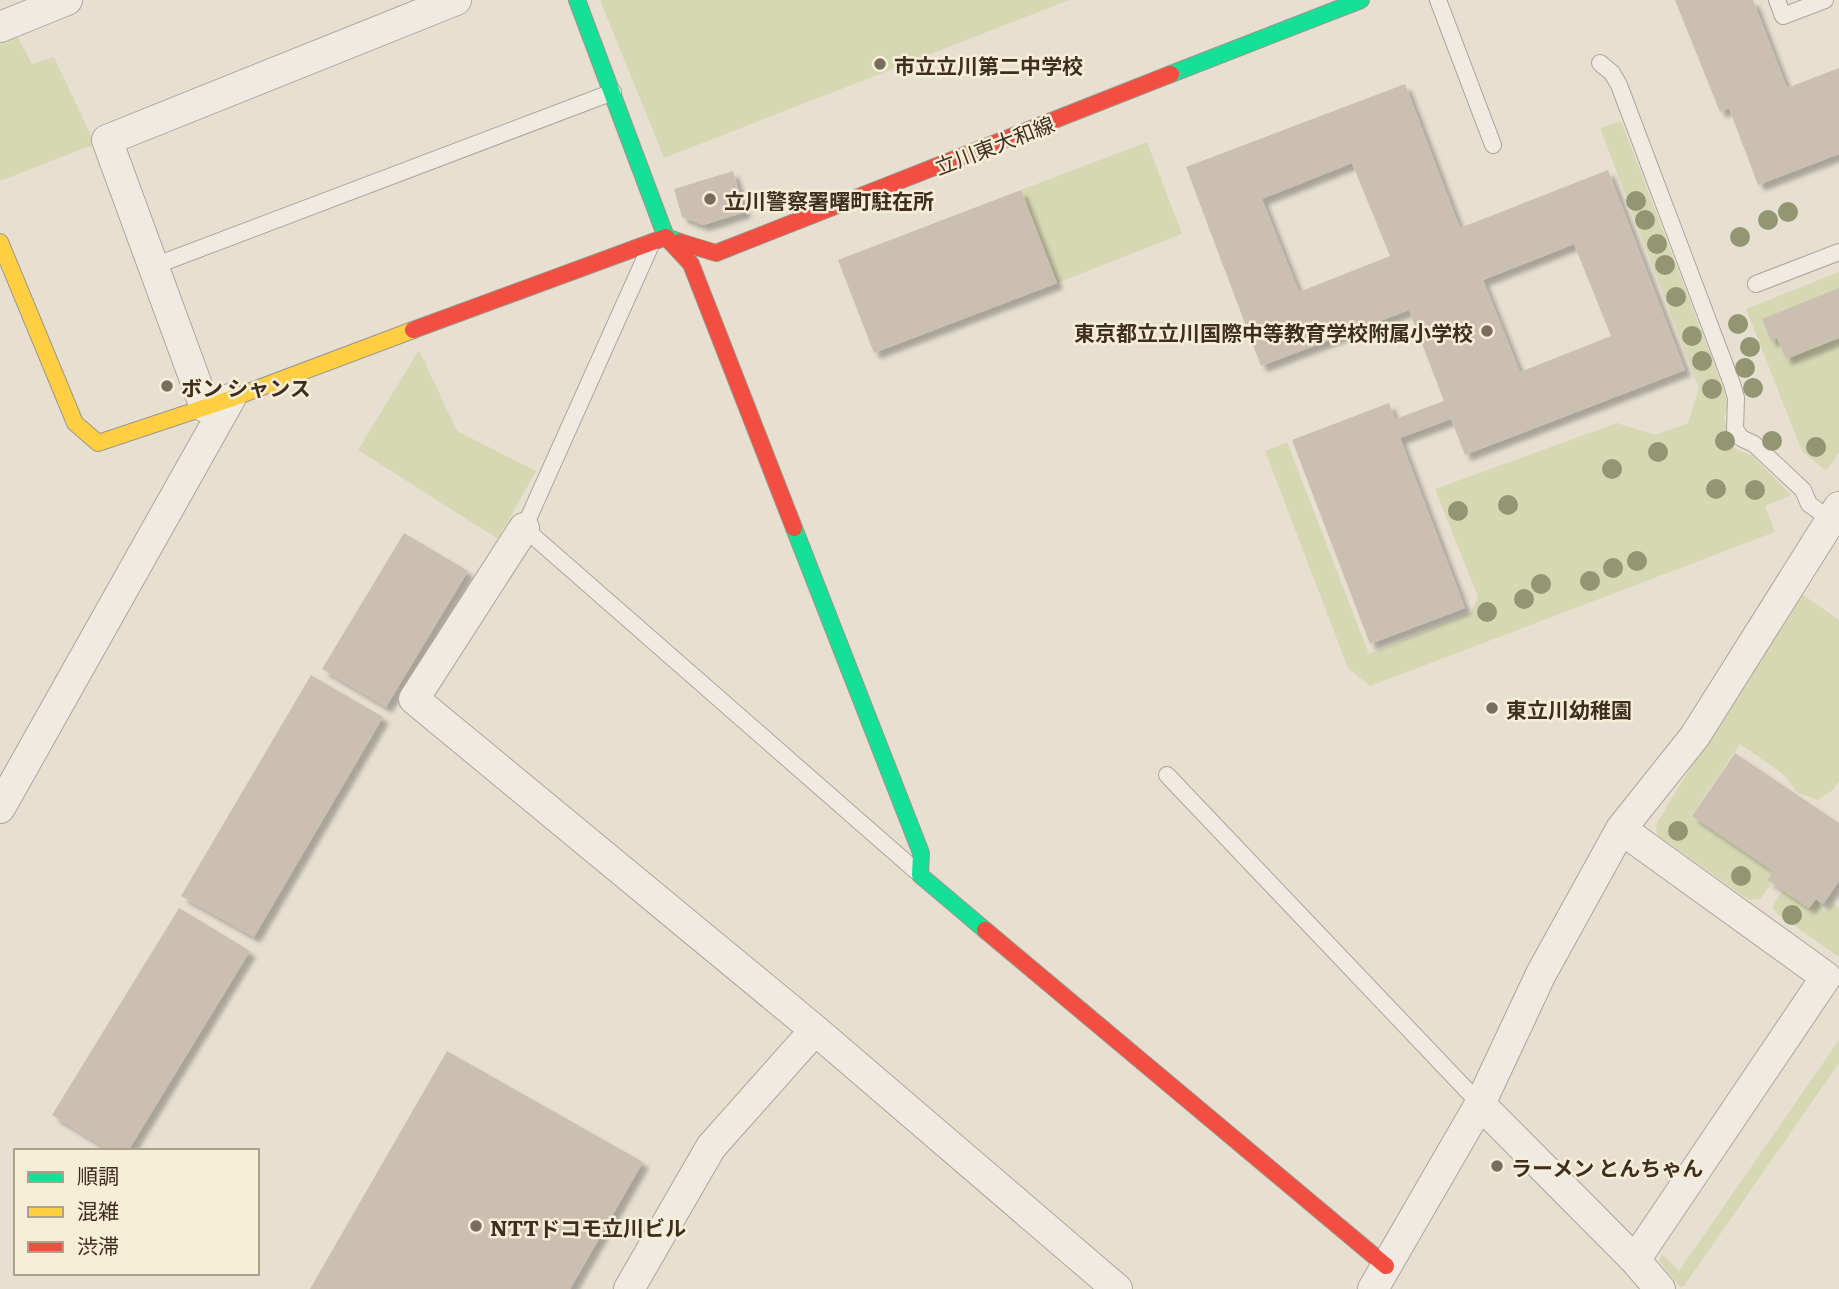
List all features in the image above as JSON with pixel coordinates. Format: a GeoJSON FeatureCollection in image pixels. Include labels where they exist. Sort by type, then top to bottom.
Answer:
{"type":"FeatureCollection","features":[{"type":"Feature","properties":{"kind":"street"},"geometry":{"type":"LineString","coordinates":[[0,27],[67,0]]}},
{"type":"Feature","properties":{"kind":"street"},"geometry":{"type":"LineString","coordinates":[[218,403],[154,266],[107,140],[456,0]]}},
{"type":"Feature","properties":{"kind":"street"},"geometry":{"type":"LineString","coordinates":[[578,0],[613,92],[659,239],[691,264],[921,853],[920,875],[1380,1277],[1480,1104],[1541,974],[1622,829],[1695,736],[1835,513]]}},
{"type":"Feature","properties":{"kind":"street","name":"立川東大和線"},"geometry":{"type":"LineString","coordinates":[[659,239],[716,253],[1361,0]]}},
{"type":"Feature","properties":{"kind":"street"},"geometry":{"type":"LineString","coordinates":[[0,242],[75,423],[98,443],[218,403],[659,239]]}},
{"type":"Feature","properties":{"kind":"street"},"geometry":{"type":"LineString","coordinates":[[0,808],[218,403]]}},
{"type":"Feature","properties":{"kind":"street"},"geometry":{"type":"LineString","coordinates":[[524,528],[414,699],[815,1030],[1117,1289]]}},
{"type":"Feature","properties":{"kind":"street"},"geometry":{"type":"LineString","coordinates":[[1622,829],[1826,977],[1635,1260]]}},
{"type":"Feature","properties":{"kind":"street"},"geometry":{"type":"LineString","coordinates":[[629,1289],[711,1147],[815,1030]]}},
{"type":"Feature","properties":{"kind":"street"},"geometry":{"type":"LineString","coordinates":[[1480,1104],[1635,1260],[1660,1289]]}},
{"type":"Feature","properties":{"kind":"lane"},"geometry":{"type":"LineString","coordinates":[[1438,0],[1493,145]]}},
{"type":"Feature","properties":{"kind":"lane"},"geometry":{"type":"LineString","coordinates":[[1777,0],[1783,16],[1825,0]]}},
{"type":"Feature","properties":{"kind":"lane"},"geometry":{"type":"LineString","coordinates":[[1600,63],[1612,73],[1619,85],[1732,384],[1736,398],[1735,429],[1741,439],[1754,444],[1803,490],[1809,504],[1835,513]]}},
{"type":"Feature","properties":{"kind":"lane"},"geometry":{"type":"LineString","coordinates":[[154,266],[613,92]]}},
{"type":"Feature","properties":{"kind":"lane"},"geometry":{"type":"LineString","coordinates":[[659,239],[524,528],[920,875]]}},
{"type":"Feature","properties":{"kind":"lane"},"geometry":{"type":"LineString","coordinates":[[1756,284],[1839,253]]}},
{"type":"Feature","properties":{"kind":"lane"},"geometry":{"type":"LineString","coordinates":[[1167,775],[1480,1104]]}},
{"type":"Feature","properties":{"kind":"green space"},"geometry":{"type":"Polygon","coordinates":[[[600,0],[1069,0],[664,158],[600,0]]]}},
{"type":"Feature","properties":{"kind":"green space"},"geometry":{"type":"Polygon","coordinates":[[[12,26],[32,64],[54,57],[95,144],[0,181],[0,31],[12,26]]]}},
{"type":"Feature","properties":{"kind":"green space"},"geometry":{"type":"Polygon","coordinates":[[[1621,121],[1725,393],[1728,411],[1723,417],[1736,450],[1752,455],[1791,495],[1765,506],[1775,532],[1370,686],[1348,668],[1265,451],[1287,442],[1369,654],[1471,612],[1478,597],[1435,489],[1617,423],[1655,435],[1688,423],[1699,388],[1600,128],[1621,121]]]}},
{"type":"Feature","properties":{"kind":"green space"},"geometry":{"type":"Polygon","coordinates":[[[1147,142],[1182,234],[1057,283],[1021,190],[1147,142]]]}},
{"type":"Feature","properties":{"kind":"green space"},"geometry":{"type":"Polygon","coordinates":[[[1839,272],[1839,452],[1826,471],[1802,451],[1746,309],[1839,272]]]}},
{"type":"Feature","properties":{"kind":"green space"},"geometry":{"type":"Polygon","coordinates":[[[419,350],[457,431],[536,471],[498,539],[358,450],[419,350]]]}},
{"type":"Feature","properties":{"kind":"green space"},"geometry":{"type":"Polygon","coordinates":[[[1799,592],[1839,620],[1839,781],[1834,789],[1818,800],[1798,793],[1782,773],[1740,744],[1692,815],[1773,871],[1767,879],[1772,883],[1760,899],[1749,900],[1657,835],[1656,824],[1799,592]]]}},
{"type":"Feature","properties":{"kind":"green space"},"geometry":{"type":"Polygon","coordinates":[[[1783,891],[1809,908],[1816,899],[1824,912],[1833,903],[1839,908],[1839,957],[1776,913],[1772,907],[1783,891]]]}},
{"type":"Feature","properties":{"kind":"green space"},"geometry":{"type":"Polygon","coordinates":[[[1839,1040],[1839,1063],[1684,1286],[1680,1287],[1659,1261],[1662,1254],[1679,1271],[1839,1040]]]}},
{"type":"Feature","properties":{"kind":"building"},"geometry":{"type":"Polygon","coordinates":[[[1675,0],[1753,0],[1787,88],[1839,68],[1839,154],[1758,185],[1729,108],[1720,112],[1675,0]]]}},
{"type":"Feature","properties":{"kind":"building"},"geometry":{"type":"Polygon","coordinates":[[[1405,84],[1460,228],[1608,170],[1685,370],[1465,455],[1451,419],[1400,438],[1465,608],[1370,644],[1292,440],[1389,403],[1395,419],[1444,401],[1409,310],[1261,366],[1186,167],[1405,84]],[[1352,163],[1262,199],[1299,292],[1390,256],[1352,163]],[[1574,244],[1483,280],[1520,372],[1611,336],[1574,244]]]}},
{"type":"Feature","properties":{"kind":"building"},"geometry":{"type":"Polygon","coordinates":[[[733,171],[745,212],[703,225],[682,217],[674,189],[733,171]]]}},
{"type":"Feature","properties":{"kind":"building"},"geometry":{"type":"Polygon","coordinates":[[[1021,190],[1057,283],[874,353],[838,260],[1021,190]]]}},
{"type":"Feature","properties":{"kind":"building"},"geometry":{"type":"Polygon","coordinates":[[[1839,288],[1839,338],[1786,359],[1777,338],[1771,341],[1762,319],[1839,288]]]}},
{"type":"Feature","properties":{"kind":"building"},"geometry":{"type":"Polygon","coordinates":[[[404,533],[468,571],[386,707],[322,669],[404,533]]]}},
{"type":"Feature","properties":{"kind":"building"},"geometry":{"type":"Polygon","coordinates":[[[311,675],[383,717],[254,937],[181,896],[311,675]]]}},
{"type":"Feature","properties":{"kind":"building"},"geometry":{"type":"Polygon","coordinates":[[[1735,753],[1839,823],[1839,881],[1823,904],[1816,899],[1809,908],[1767,880],[1773,871],[1692,816],[1735,753]]]}},
{"type":"Feature","properties":{"kind":"building"},"geometry":{"type":"Polygon","coordinates":[[[179,908],[250,951],[129,1149],[108,1149],[52,1115],[179,908]]]}},
{"type":"Feature","properties":{"kind":"building","name":"NTTドコモ立川ビル"},"geometry":{"type":"Polygon","coordinates":[[[447,1051],[643,1162],[570,1289],[310,1289],[447,1051]]]}},
{"type":"Feature","properties":{"kind":"traffic: fast"},"geometry":{"type":"LineString","coordinates":[[577,0],[666,237],[680,242]]}},
{"type":"Feature","properties":{"kind":"traffic: fast"},"geometry":{"type":"LineString","coordinates":[[1171,74],[1361,0]]}},
{"type":"Feature","properties":{"kind":"traffic: fast"},"geometry":{"type":"LineString","coordinates":[[794,528],[921,853],[920,875],[985,930]]}},
{"type":"Feature","properties":{"kind":"traffic: slow"},"geometry":{"type":"LineString","coordinates":[[0,242],[75,423],[98,443],[230,399],[413,330]]}},
{"type":"Feature","properties":{"kind":"traffic: jam"},"geometry":{"type":"LineString","coordinates":[[680,242],[716,253],[1171,74]]}},
{"type":"Feature","properties":{"kind":"traffic: jam"},"geometry":{"type":"LineString","coordinates":[[413,330],[666,237],[691,264],[794,528]]}},
{"type":"Feature","properties":{"kind":"traffic: jam"},"geometry":{"type":"LineString","coordinates":[[985,930],[1386,1266]]}},
{"type":"Feature","properties":{"kind":"place","name":"市立立川第二中学校"},"geometry":{"type":"Point","coordinates":[880,64]}},
{"type":"Feature","properties":{"kind":"place","name":"立川警察署曙町駐在所"},"geometry":{"type":"Point","coordinates":[710,199]}},
{"type":"Feature","properties":{"kind":"place","name":"東京都立立川国際中等教育学校附属小学校"},"geometry":{"type":"Point","coordinates":[1487,331]}},
{"type":"Feature","properties":{"kind":"place","name":"ボン シャンス"},"geometry":{"type":"Point","coordinates":[167,386]}},
{"type":"Feature","properties":{"kind":"place","name":"東立川幼稚園"},"geometry":{"type":"Point","coordinates":[1492,708]}},
{"type":"Feature","properties":{"kind":"place","name":"ラーメン とんちゃん"},"geometry":{"type":"Point","coordinates":[1497,1166]}},
{"type":"Feature","properties":{"kind":"place","name":"NTTドコモ立川ビル"},"geometry":{"type":"Point","coordinates":[476,1226]}}]}
